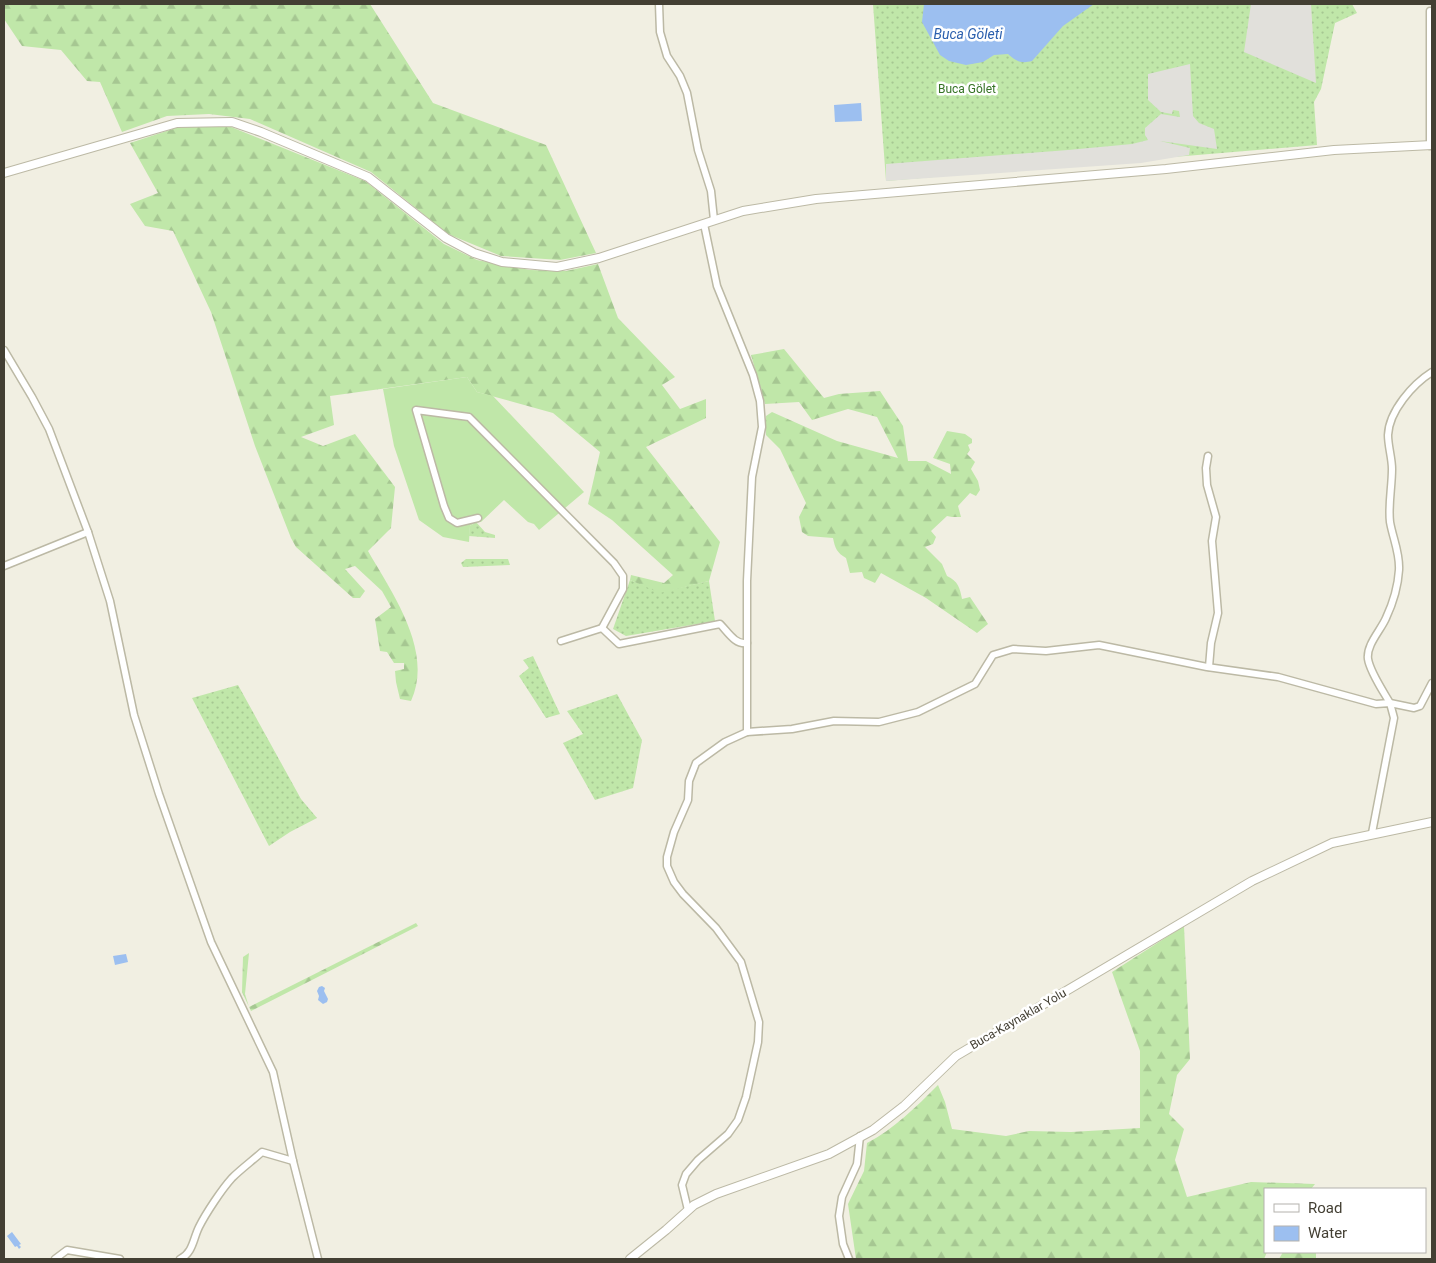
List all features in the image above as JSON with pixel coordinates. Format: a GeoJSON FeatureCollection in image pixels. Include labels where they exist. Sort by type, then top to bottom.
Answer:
{"type":"FeatureCollection","features":[{"type":"Feature","properties":{"kind":"street"},"geometry":{"type":"LineString","coordinates":[[659,4],[660,32],[667,56],[680,76],[687,93],[698,150],[711,190],[714,220]]}},
{"type":"Feature","properties":{"kind":"street"},"geometry":{"type":"LineString","coordinates":[[4,173],[177,123],[232,122],[368,177],[446,238],[474,253],[502,262],[558,267],[599,258],[743,211],[816,199],[1166,169],[1334,150],[1431,145],[1430,11]]}},
{"type":"Feature","properties":{"kind":"street"},"geometry":{"type":"LineString","coordinates":[[704,224],[718,286],[753,375],[760,400],[762,426],[752,477],[747,581],[748,732]]}},
{"type":"Feature","properties":{"kind":"street"},"geometry":{"type":"LineString","coordinates":[[4,350],[49,429],[88,532],[110,601],[134,715],[156,785],[211,942],[273,1072],[318,1259]]}},
{"type":"Feature","properties":{"kind":"street"},"geometry":{"type":"LineString","coordinates":[[1372,834],[1394,718],[1390,703],[1370,663],[1368,655],[1369,648],[1386,617],[1396,588],[1399,570],[1397,545],[1390,515],[1392,467],[1389,431],[1400,404],[1415,386],[1432,372]]}},
{"type":"Feature","properties":{"kind":"street"},"geometry":{"type":"LineString","coordinates":[[478,518],[457,523],[449,518],[416,410],[469,417],[614,563],[623,576],[623,589],[602,628],[561,642]]}},
{"type":"Feature","properties":{"kind":"street"},"geometry":{"type":"LineString","coordinates":[[1208,456],[1206,476],[1208,493],[1216,517],[1212,541],[1218,613],[1211,644],[1209,667]]}},
{"type":"Feature","properties":{"kind":"street"},"geometry":{"type":"LineString","coordinates":[[4,566],[88,532]]}},
{"type":"Feature","properties":{"kind":"street"},"geometry":{"type":"LineString","coordinates":[[602,628],[619,644],[720,624],[737,642],[747,643]]}},
{"type":"Feature","properties":{"kind":"street"},"geometry":{"type":"LineString","coordinates":[[688,1210],[682,1184],[686,1174],[698,1160],[728,1134],[738,1120],[746,1097],[758,1042],[759,1022],[741,962],[716,928],[683,894],[674,882],[667,866],[667,857],[674,832],[688,800],[688,781],[696,763],[724,742],[748,732],[792,729],[834,721],[879,722],[918,712],[975,684],[994,655],[1013,649],[1046,651],[1099,645],[1209,667],[1278,677],[1376,704],[1390,703],[1414,708],[1420,706],[1432,683]]}},
{"type":"Feature","properties":{"kind":"street","name":"Buca-Kaynaklar Yolu"},"geometry":{"type":"LineString","coordinates":[[630,1259],[694,1205],[716,1194],[829,1154],[873,1130],[904,1106],[956,1056],[1252,881],[1332,843],[1432,822]]}},
{"type":"Feature","properties":{"kind":"street"},"geometry":{"type":"LineString","coordinates":[[848,1259],[843,1244],[839,1216],[842,1196],[858,1164],[860,1136]]}},
{"type":"Feature","properties":{"kind":"street"},"geometry":{"type":"LineString","coordinates":[[185,1258],[206,1215],[232,1178],[262,1152],[293,1161]]}},
{"type":"Feature","properties":{"kind":"street"},"geometry":{"type":"LineString","coordinates":[[55,1259],[67,1250],[120,1259]]}},
{"type":"Feature","properties":{"kind":"green space"},"geometry":{"type":"Polygon","coordinates":[[[4,4],[370,4],[433,103],[546,145],[596,253],[560,260],[501,256],[448,234],[371,172],[250,119],[209,114],[167,116],[122,132],[100,82],[87,81],[61,50],[22,46],[4,19],[4,4]]]}},
{"type":"Feature","properties":{"kind":"green space","name":"Buca Gölet"},"geometry":{"type":"Polygon","coordinates":[[[873,4],[1352,4],[1357,13],[1335,23],[1321,89],[1314,102],[1317,145],[886,181],[873,4]]]}},
{"type":"Feature","properties":{"kind":"green space"},"geometry":{"type":"Polygon","coordinates":[[[182,126],[231,127],[365,181],[444,244],[477,260],[530,270],[566,271],[598,264],[618,318],[675,377],[662,385],[680,409],[706,399],[706,418],[646,447],[720,542],[709,581],[660,593],[630,580],[631,575],[664,583],[673,575],[612,520],[588,504],[600,452],[553,413],[477,392],[467,377],[330,396],[334,425],[301,437],[323,446],[355,434],[395,487],[391,528],[368,551],[398,604],[414,643],[417,662],[417,682],[411,701],[400,699],[395,671],[404,669],[404,663],[394,663],[387,652],[380,651],[375,619],[391,607],[382,591],[355,566],[345,569],[365,591],[360,598],[353,598],[296,547],[255,446],[211,312],[173,231],[145,226],[130,204],[158,193],[130,143],[182,126]]]}},
{"type":"Feature","properties":{"kind":"green space"},"geometry":{"type":"Polygon","coordinates":[[[784,349],[824,398],[839,394],[880,391],[903,426],[908,461],[926,461],[951,474],[950,464],[933,458],[947,431],[965,434],[972,439],[972,443],[968,445],[970,450],[967,454],[975,462],[971,469],[978,481],[980,490],[976,496],[970,493],[958,506],[961,517],[947,516],[931,531],[936,537],[933,544],[925,547],[942,564],[947,576],[956,583],[962,599],[970,597],[988,624],[977,633],[926,598],[881,573],[875,583],[864,578],[862,572],[850,573],[846,558],[837,550],[833,538],[808,536],[802,532],[799,517],[806,503],[780,449],[766,435],[766,416],[772,412],[837,441],[898,458],[877,417],[848,409],[812,420],[799,402],[765,404],[751,355],[784,349]]]}},
{"type":"Feature","properties":{"kind":"green space"},"geometry":{"type":"Polygon","coordinates":[[[467,377],[477,392],[493,396],[584,492],[539,530],[504,500],[481,522],[476,522],[470,526],[469,542],[443,537],[419,520],[394,446],[383,389],[467,377]]]}},
{"type":"Feature","properties":{"kind":"green space"},"geometry":{"type":"Polygon","coordinates":[[[476,522],[485,532],[495,535],[495,538],[469,536],[470,526],[476,522]]]}},
{"type":"Feature","properties":{"kind":"green space"},"geometry":{"type":"Polygon","coordinates":[[[466,559],[508,559],[510,565],[463,567],[461,563],[466,559]]]}},
{"type":"Feature","properties":{"kind":"green space"},"geometry":{"type":"Polygon","coordinates":[[[630,580],[661,592],[709,581],[715,621],[626,636],[613,629],[630,580]]]}},
{"type":"Feature","properties":{"kind":"green space"},"geometry":{"type":"Polygon","coordinates":[[[533,656],[560,714],[546,718],[519,676],[529,668],[523,660],[533,656]]]}},
{"type":"Feature","properties":{"kind":"green space"},"geometry":{"type":"Polygon","coordinates":[[[238,685],[301,799],[317,818],[290,832],[269,846],[192,698],[238,685]]]}},
{"type":"Feature","properties":{"kind":"green space"},"geometry":{"type":"Polygon","coordinates":[[[617,694],[642,740],[633,788],[595,800],[563,743],[583,734],[567,711],[617,694]]]}},
{"type":"Feature","properties":{"kind":"green space"},"geometry":{"type":"Polygon","coordinates":[[[416,923],[418,926],[251,1011],[249,1007],[416,923]]]}},
{"type":"Feature","properties":{"kind":"green space"},"geometry":{"type":"Polygon","coordinates":[[[1184,926],[1190,1059],[1177,1075],[1169,1114],[1184,1129],[1175,1160],[1187,1197],[1251,1182],[1315,1184],[1312,1188],[1264,1188],[1264,1253],[1267,1253],[1264,1259],[856,1259],[848,1204],[864,1171],[867,1143],[896,1124],[938,1085],[945,1102],[952,1129],[1006,1136],[1029,1131],[1071,1132],[1140,1128],[1140,1051],[1112,972],[1184,926]]]}},
{"type":"Feature","properties":{"kind":"green space"},"geometry":{"type":"Polygon","coordinates":[[[249,953],[245,994],[249,1006],[242,992],[243,957],[249,953]]]}},
{"type":"Feature","properties":{"kind":"green space"},"geometry":{"type":"Polygon","coordinates":[[[1282,1253],[1316,1253],[1316,1259],[1279,1259],[1282,1253]]]}},
{"type":"Feature","properties":{"kind":"shaded area"},"geometry":{"type":"Polygon","coordinates":[[[1251,4],[1311,4],[1316,83],[1244,52],[1251,4]]]}},
{"type":"Feature","properties":{"kind":"shaded area"},"geometry":{"type":"Polygon","coordinates":[[[1190,64],[1193,116],[1199,123],[1214,129],[1217,149],[1160,141],[1190,148],[1189,155],[1141,163],[886,181],[886,164],[1068,150],[1132,144],[1148,140],[1145,135],[1145,128],[1161,114],[1180,117],[1179,111],[1173,110],[1172,114],[1161,112],[1148,100],[1148,74],[1190,64]]]}},
{"type":"Feature","properties":{"kind":"water","name":"Buca Göleti"},"geometry":{"type":"Polygon","coordinates":[[[924,4],[1094,4],[1063,26],[1032,61],[1019,61],[1008,54],[994,55],[983,62],[966,65],[949,61],[940,55],[922,22],[924,4]]]}},
{"type":"Feature","properties":{"kind":"water"},"geometry":{"type":"Polygon","coordinates":[[[861,103],[862,121],[835,122],[834,105],[861,103]]]}},
{"type":"Feature","properties":{"kind":"water"},"geometry":{"type":"Polygon","coordinates":[[[126,954],[128,962],[115,965],[113,956],[126,954]]]}},
{"type":"Feature","properties":{"kind":"water"},"geometry":{"type":"Polygon","coordinates":[[[322,986],[325,988],[324,991],[328,999],[323,1004],[318,1000],[317,991],[322,986]]]}},
{"type":"Feature","properties":{"kind":"water"},"geometry":{"type":"Polygon","coordinates":[[[12,1232],[21,1244],[19,1249],[17,1246],[15,1247],[7,1236],[12,1232]]]}}]}
